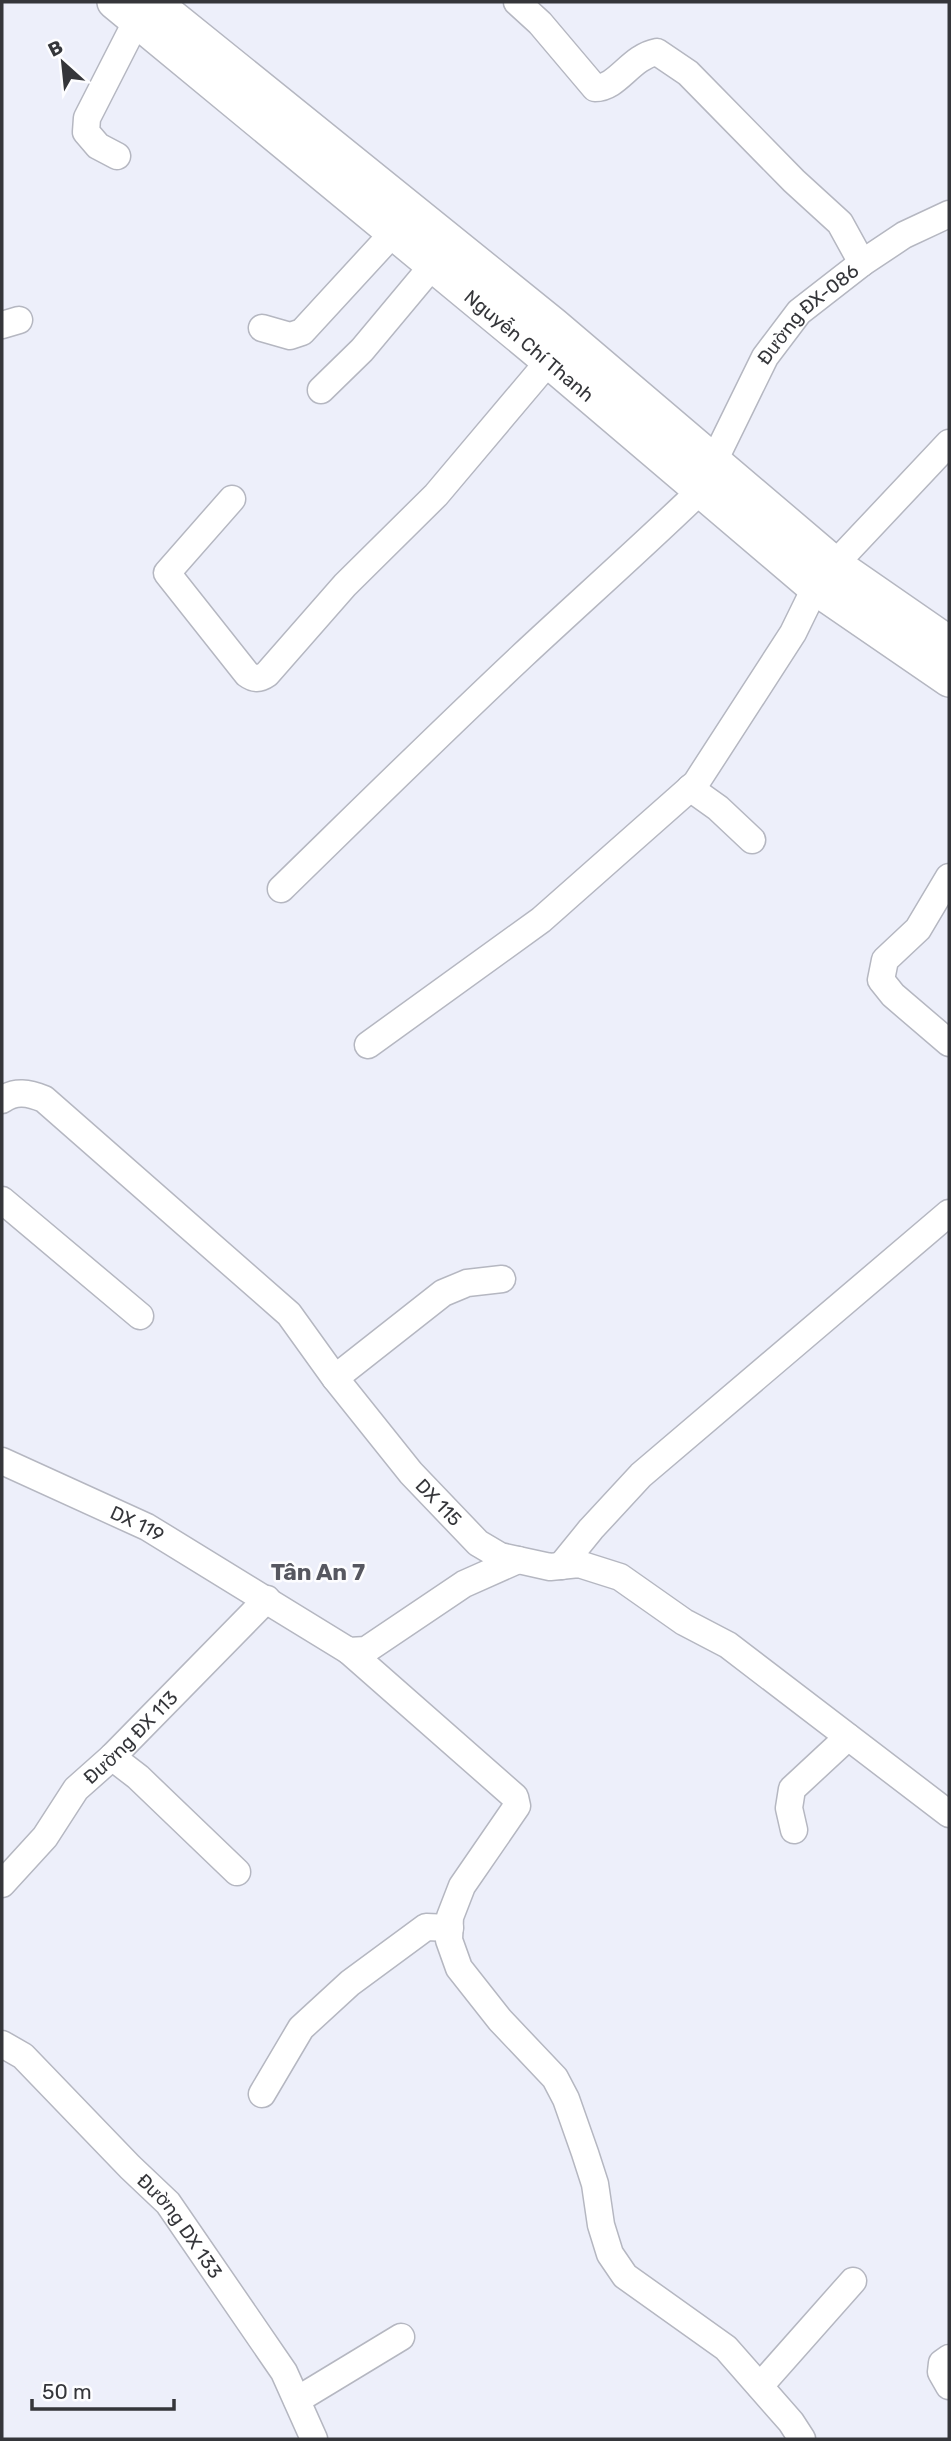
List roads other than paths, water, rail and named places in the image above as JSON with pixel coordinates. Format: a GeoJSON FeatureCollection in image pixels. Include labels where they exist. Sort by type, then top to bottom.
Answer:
{"type":"FeatureCollection","features":[{"type":"Feature","properties":{"kind":"main road","name":"Nguyễn Chí Thanh"},"geometry":{"type":"LineString","coordinates":[[135,8],[554,324],[707,476]]}},
{"type":"Feature","properties":{"kind":"main road","name":"Nguyễn Chí Thanh"},"geometry":{"type":"LineString","coordinates":[[240,88],[433,265],[549,361],[707,476],[949,680]]}},
{"type":"Feature","properties":{"kind":"main road","name":"Nguyễn Chí Thanh"},"geometry":{"type":"LineString","coordinates":[[825,576],[949,642]]}},
{"type":"Feature","properties":{"kind":"street"},"geometry":{"type":"LineString","coordinates":[[517,2],[540,23],[595,88],[607,86],[643,54],[657,52],[688,73],[794,181],[840,223],[862,263]]}},
{"type":"Feature","properties":{"kind":"street"},"geometry":{"type":"LineString","coordinates":[[117,156],[98,146],[86,132],[87,118],[135,8]]}},
{"type":"Feature","properties":{"kind":"street","name":"Đường ĐX-086"},"geometry":{"type":"LineString","coordinates":[[707,476],[765,357],[799,312],[862,263],[904,235],[949,215]]}},
{"type":"Feature","properties":{"kind":"street"},"geometry":{"type":"LineString","coordinates":[[262,328],[290,336],[302,332],[394,232]]}},
{"type":"Feature","properties":{"kind":"street"},"geometry":{"type":"LineString","coordinates":[[321,390],[362,350],[433,265]]}},
{"type":"Feature","properties":{"kind":"street"},"geometry":{"type":"LineString","coordinates":[[232,499],[167,573],[247,674],[253,678],[261,678],[345,585],[436,495],[549,361]]}},
{"type":"Feature","properties":{"kind":"street"},"geometry":{"type":"LineString","coordinates":[[368,1045],[541,920],[696,783],[793,634],[825,576],[949,443]]}},
{"type":"Feature","properties":{"kind":"street"},"geometry":{"type":"LineString","coordinates":[[281,889],[455,720],[631,558],[707,476]]}},
{"type":"Feature","properties":{"kind":"street"},"geometry":{"type":"LineString","coordinates":[[690,788],[718,808],[752,839]]}},
{"type":"Feature","properties":{"kind":"street"},"geometry":{"type":"LineString","coordinates":[[949,877],[918,929],[885,961],[881,980],[893,995],[949,1043]]}},
{"type":"Feature","properties":{"kind":"street","name":"DX 115"},"geometry":{"type":"LineString","coordinates":[[2,1100],[10,1094],[30,1094],[44,1099],[289,1314],[335,1378],[411,1473],[478,1543],[500,1556],[550,1567],[579,1564],[620,1577],[684,1622],[728,1645],[949,1814]]}},
{"type":"Feature","properties":{"kind":"street"},"geometry":{"type":"LineString","coordinates":[[2,1200],[140,1316]]}},
{"type":"Feature","properties":{"kind":"street"},"geometry":{"type":"LineString","coordinates":[[561,1566],[641,1475],[949,1213]]}},
{"type":"Feature","properties":{"kind":"street"},"geometry":{"type":"LineString","coordinates":[[335,1378],[443,1293],[467,1283],[502,1279]]}},
{"type":"Feature","properties":{"kind":"street","name":"DX 119"},"geometry":{"type":"LineString","coordinates":[[2,1461],[147,1527],[349,1651],[515,1797],[517,1807],[462,1886],[450,1916],[450,1928]]}},
{"type":"Feature","properties":{"kind":"street"},"geometry":{"type":"LineString","coordinates":[[349,1651],[366,1650],[464,1584],[518,1560]]}},
{"type":"Feature","properties":{"kind":"street","name":"Đường ĐX 113"},"geometry":{"type":"LineString","coordinates":[[2,1884],[45,1837],[76,1788],[112,1757],[267,1599]]}},
{"type":"Feature","properties":{"kind":"street"},"geometry":{"type":"LineString","coordinates":[[794,1830],[789,1808],[792,1789],[848,1737]]}},
{"type":"Feature","properties":{"kind":"street"},"geometry":{"type":"LineString","coordinates":[[112,1757],[138,1777],[237,1872]]}},
{"type":"Feature","properties":{"kind":"street"},"geometry":{"type":"LineString","coordinates":[[262,2094],[301,2028],[340,1992],[426,1927],[450,1928],[449,1940],[459,1968],[500,2020],[555,2078],[561,2088],[595,2184],[601,2225],[610,2254],[625,2276],[726,2348],[791,2422],[802,2439]]}},
{"type":"Feature","properties":{"kind":"street","name":"Đường DX 133"},"geometry":{"type":"LineString","coordinates":[[2,2044],[23,2056],[168,2203],[284,2372],[309,2437]]}},
{"type":"Feature","properties":{"kind":"street"},"geometry":{"type":"LineString","coordinates":[[760,2386],[853,2281]]}},
{"type":"Feature","properties":{"kind":"street"},"geometry":{"type":"LineString","coordinates":[[297,2400],[401,2337]]}},
{"type":"Feature","properties":{"kind":"street"},"geometry":{"type":"LineString","coordinates":[[949,2358],[942,2363],[941,2372],[949,2386]]}},
{"type":"Feature","properties":{"kind":"district","name":"Tân An 7"},"geometry":{"type":"Point","coordinates":[318,1572]}}]}
